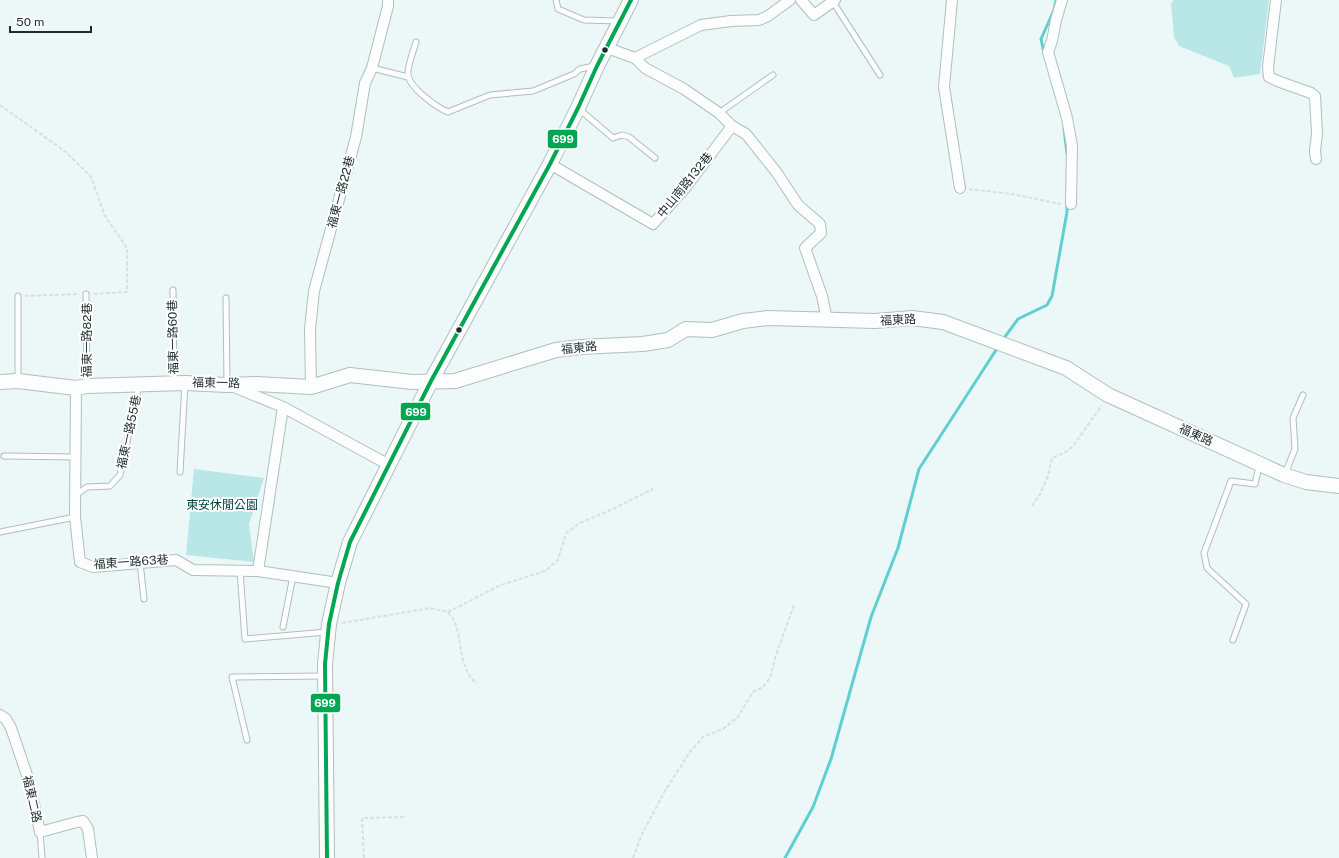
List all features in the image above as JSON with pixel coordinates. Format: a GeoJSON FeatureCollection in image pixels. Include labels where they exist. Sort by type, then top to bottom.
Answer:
{"type":"FeatureCollection","features":[{"type":"Feature","properties":{"kind":"street","name":"福東一路22巷"},"geometry":{"type":"LineString","coordinates":[[311,387],[310,329],[314,291],[356,137],[365,84],[372,68],[388,6],[388,0]]}},
{"type":"Feature","properties":{"kind":"street"},"geometry":{"type":"LineString","coordinates":[[327,858],[325,664],[329,628],[338,583],[350,542],[431,381],[550,164],[597,66],[631,0]]}},
{"type":"Feature","properties":{"kind":"street"},"geometry":{"type":"LineString","coordinates":[[635,58],[701,25],[731,20],[758,20],[768,16],[790,0]]}},
{"type":"Feature","properties":{"kind":"street"},"geometry":{"type":"LineString","coordinates":[[801,0],[814,15],[834,1]]}},
{"type":"Feature","properties":{"kind":"street"},"geometry":{"type":"LineString","coordinates":[[952,0],[944,87],[960,188]]}},
{"type":"Feature","properties":{"kind":"street"},"geometry":{"type":"LineString","coordinates":[[1062,0],[1048,52],[1067,118],[1072,146],[1071,204]]}},
{"type":"Feature","properties":{"kind":"street"},"geometry":{"type":"LineString","coordinates":[[1276,0],[1268,67],[1269,77],[1311,93],[1315,96],[1317,134],[1315,151],[1316,159]]}},
{"type":"Feature","properties":{"kind":"street"},"geometry":{"type":"LineString","coordinates":[[607,48],[635,58],[646,68],[684,88],[719,113],[732,126],[746,134],[777,173],[798,205],[820,224],[821,233],[805,248],[822,296],[827,320]]}},
{"type":"Feature","properties":{"kind":"street","name":"中山南路132巷"},"geometry":{"type":"LineString","coordinates":[[550,164],[653,224],[686,187],[732,126]]}},
{"type":"Feature","properties":{"kind":"street","name":"福東路"},"geometry":{"type":"LineString","coordinates":[[431,381],[455,381],[556,350],[580,347],[643,344],[668,340],[686,330],[712,330],[742,321],[768,318],[875,321],[912,318],[943,322],[1066,368],[1108,395],[1284,475],[1306,482],[1339,486]]}},
{"type":"Feature","properties":{"kind":"street","name":"福東一路"},"geometry":{"type":"LineString","coordinates":[[0,382],[18,381],[81,387],[180,383],[228,385],[256,384],[311,387],[350,375],[412,382],[431,381]]}},
{"type":"Feature","properties":{"kind":"street"},"geometry":{"type":"LineString","coordinates":[[228,385],[284,407],[389,465]]}},
{"type":"Feature","properties":{"kind":"street","name":"福東一路63巷"},"geometry":{"type":"LineString","coordinates":[[81,387],[75,457],[75,517],[80,562],[93,567],[176,560],[194,570],[258,571],[338,583]]}},
{"type":"Feature","properties":{"kind":"street"},"geometry":{"type":"LineString","coordinates":[[258,571],[284,407]]}},
{"type":"Feature","properties":{"kind":"street","name":"福東二路"},"geometry":{"type":"LineString","coordinates":[[0,715],[6,719],[12,728],[29,780],[40,832],[83,821],[88,829],[92,858]]}},
{"type":"Feature","properties":{"kind":"lane"},"geometry":{"type":"LineString","coordinates":[[556,0],[558,9],[584,20],[620,22]]}},
{"type":"Feature","properties":{"kind":"lane"},"geometry":{"type":"LineString","coordinates":[[834,1],[880,75]]}},
{"type":"Feature","properties":{"kind":"lane"},"geometry":{"type":"LineString","coordinates":[[416,42],[408,70],[408,77],[420,94],[434,105],[448,112],[490,95],[533,91],[574,74],[580,69],[597,66]]}},
{"type":"Feature","properties":{"kind":"lane"},"geometry":{"type":"LineString","coordinates":[[372,68],[408,77]]}},
{"type":"Feature","properties":{"kind":"lane"},"geometry":{"type":"LineString","coordinates":[[719,113],[773,75]]}},
{"type":"Feature","properties":{"kind":"lane"},"geometry":{"type":"LineString","coordinates":[[578,108],[613,138],[622,135],[629,137],[655,158]]}},
{"type":"Feature","properties":{"kind":"lane","name":"福東一路60巷"},"geometry":{"type":"LineString","coordinates":[[172,290],[180,383],[180,472]]}},
{"type":"Feature","properties":{"kind":"lane","name":"福東一路82巷"},"geometry":{"type":"LineString","coordinates":[[81,387],[86,294]]}},
{"type":"Feature","properties":{"kind":"lane"},"geometry":{"type":"LineString","coordinates":[[18,296],[18,381]]}},
{"type":"Feature","properties":{"kind":"lane"},"geometry":{"type":"LineString","coordinates":[[226,298],[228,385]]}},
{"type":"Feature","properties":{"kind":"lane","name":"福東一路55巷"},"geometry":{"type":"LineString","coordinates":[[75,496],[88,487],[110,486],[120,475],[139,385]]}},
{"type":"Feature","properties":{"kind":"lane"},"geometry":{"type":"LineString","coordinates":[[1284,475],[1295,449],[1293,418],[1303,395]]}},
{"type":"Feature","properties":{"kind":"lane"},"geometry":{"type":"LineString","coordinates":[[4,456],[75,457]]}},
{"type":"Feature","properties":{"kind":"lane"},"geometry":{"type":"LineString","coordinates":[[1233,640],[1246,604],[1206,568],[1204,553],[1231,481],[1255,484],[1260,463]]}},
{"type":"Feature","properties":{"kind":"lane"},"geometry":{"type":"LineString","coordinates":[[0,532],[75,517]]}},
{"type":"Feature","properties":{"kind":"lane"},"geometry":{"type":"LineString","coordinates":[[140,562],[144,599]]}},
{"type":"Feature","properties":{"kind":"lane"},"geometry":{"type":"LineString","coordinates":[[240,571],[245,639],[329,628]]}},
{"type":"Feature","properties":{"kind":"lane"},"geometry":{"type":"LineString","coordinates":[[283,627],[293,576]]}},
{"type":"Feature","properties":{"kind":"lane"},"geometry":{"type":"LineString","coordinates":[[247,740],[232,677],[325,676]]}},
{"type":"Feature","properties":{"kind":"lane"},"geometry":{"type":"LineString","coordinates":[[40,832],[42,858]]}},
{"type":"Feature","properties":{"kind":"path"},"geometry":{"type":"LineString","coordinates":[[0,105],[66,152],[92,177],[105,216],[127,248],[127,292],[18,296]]}},
{"type":"Feature","properties":{"kind":"path"},"geometry":{"type":"LineString","coordinates":[[960,188],[1012,194],[1057,204]]}},
{"type":"Feature","properties":{"kind":"path"},"geometry":{"type":"LineString","coordinates":[[1032,506],[1040,494],[1048,476],[1052,458],[1066,452],[1074,446],[1108,395]]}},
{"type":"Feature","properties":{"kind":"path"},"geometry":{"type":"LineString","coordinates":[[329,628],[430,608],[448,612],[501,585],[545,571],[558,560],[566,533],[580,523],[613,509],[653,489]]}},
{"type":"Feature","properties":{"kind":"path"},"geometry":{"type":"LineString","coordinates":[[633,858],[642,834],[666,789],[690,752],[703,737],[722,729],[737,718],[753,692],[763,687],[770,678],[776,655],[794,605]]}},
{"type":"Feature","properties":{"kind":"path"},"geometry":{"type":"LineString","coordinates":[[448,612],[455,623],[465,668],[470,678],[477,684]]}},
{"type":"Feature","properties":{"kind":"path"},"geometry":{"type":"LineString","coordinates":[[364,858],[362,818],[406,816]]}},
{"type":"Feature","properties":{"kind":"green space"},"geometry":{"type":"Polygon","coordinates":[[[1174,0],[1269,0],[1260,74],[1234,78],[1229,66],[1179,46],[1174,37],[1171,3],[1174,0]]]}},
{"type":"Feature","properties":{"kind":"green space","name":"東安休閒公園"},"geometry":{"type":"Polygon","coordinates":[[[194,469],[264,478],[249,524],[254,562],[186,555],[194,469]]]}},
{"type":"Feature","properties":{"kind":"waterway"},"geometry":{"type":"LineString","coordinates":[[1044,53],[1041,39],[1054,10],[1056,0]]}},
{"type":"Feature","properties":{"kind":"waterway"},"geometry":{"type":"LineString","coordinates":[[1064,128],[1067,154]]}},
{"type":"Feature","properties":{"kind":"waterway"},"geometry":{"type":"LineString","coordinates":[[1002,341],[1018,319],[1047,305],[1052,296],[1067,212],[1067,204]]}},
{"type":"Feature","properties":{"kind":"waterway"},"geometry":{"type":"LineString","coordinates":[[785,858],[813,807],[831,759],[871,617],[898,548],[919,469],[998,347]]}},
{"type":"Feature","properties":{"kind":"transit line","name":"699"},"geometry":{"type":"LineString","coordinates":[[327,858],[325,664],[329,624],[338,583],[350,542],[431,381],[550,164],[597,66],[631,0]]}}]}
